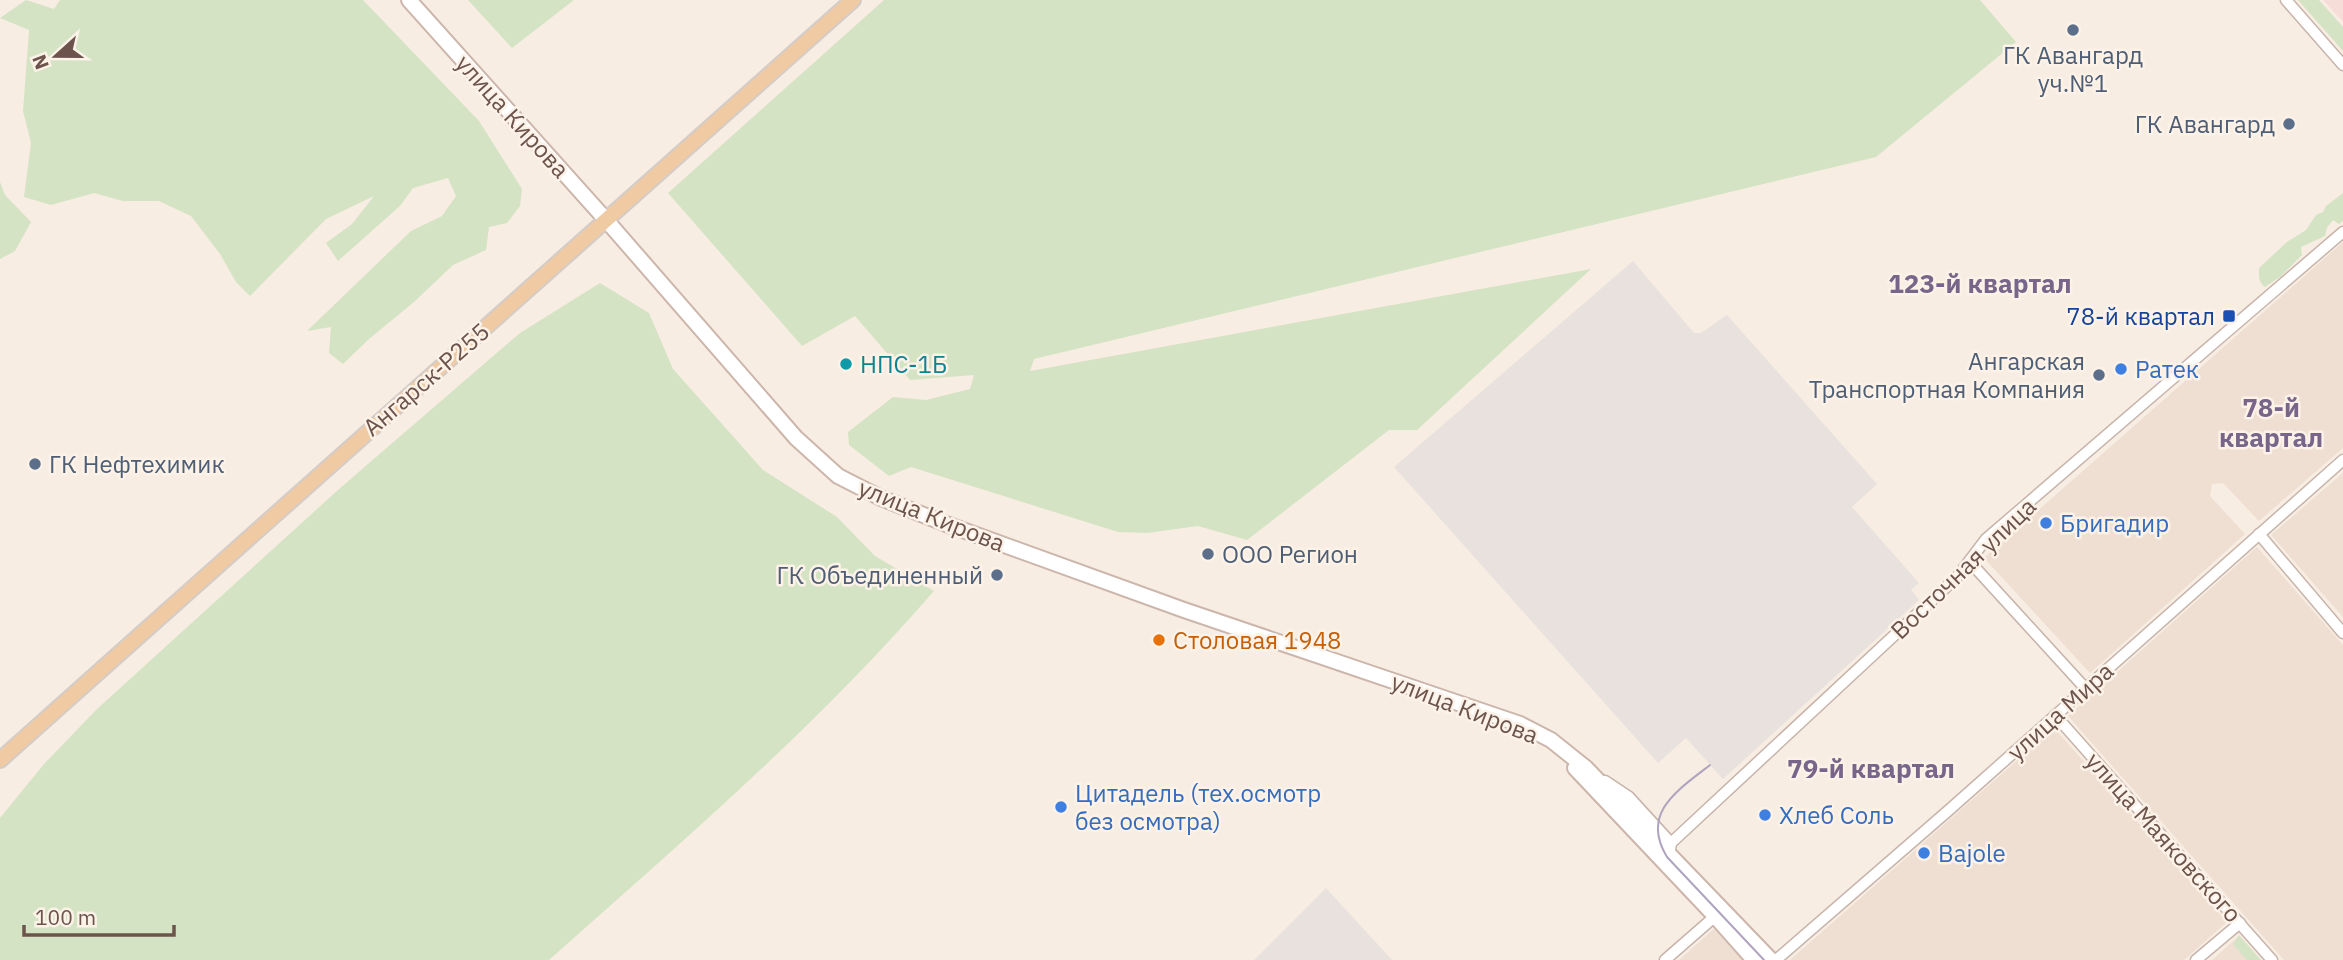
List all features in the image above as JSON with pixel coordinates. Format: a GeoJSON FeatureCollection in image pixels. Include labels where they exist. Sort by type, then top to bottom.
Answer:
{"type":"FeatureCollection","features":[{"type":"Feature","properties":{"kind":"main road","name":"Ангарск-Р255"},"geometry":{"type":"LineString","coordinates":[[0,760],[853,0]]}},
{"type":"Feature","properties":{"kind":"street","name":"улица Кирова"},"geometry":{"type":"LineString","coordinates":[[409,0],[796,438],[838,476],[881,498],[946,524],[1184,610],[1520,724],[1551,740],[1586,768],[1669,854],[1697,890],[1737,932],[1771,960]]}},
{"type":"Feature","properties":{"kind":"street"},"geometry":{"type":"LineString","coordinates":[[2286,0],[2343,65]]}},
{"type":"Feature","properties":{"kind":"street","name":"Восточная улица"},"geometry":{"type":"LineString","coordinates":[[1669,854],[1958,576],[1986,539],[2343,232]]}},
{"type":"Feature","properties":{"kind":"street","name":"улица Мира"},"geometry":{"type":"LineString","coordinates":[[1776,960],[2343,460]]}},
{"type":"Feature","properties":{"kind":"street"},"geometry":{"type":"LineString","coordinates":[[2259,534],[2343,633]]}},
{"type":"Feature","properties":{"kind":"street"},"geometry":{"type":"LineString","coordinates":[[1970,562],[2085,689]]}},
{"type":"Feature","properties":{"kind":"street","name":"улица Маяковского"},"geometry":{"type":"LineString","coordinates":[[2055,715],[2272,960]]}},
{"type":"Feature","properties":{"kind":"street","name":"улица Кирова"},"geometry":{"type":"LineString","coordinates":[[1551,740],[1586,782],[1669,854]]}},
{"type":"Feature","properties":{"kind":"street"},"geometry":{"type":"LineString","coordinates":[[1665,960],[1719,912]]}},
{"type":"Feature","properties":{"kind":"street"},"geometry":{"type":"LineString","coordinates":[[2196,960],[2240,923]]}},
{"type":"Feature","properties":{"kind":"street","name":"улица Кирова"},"geometry":{"type":"LineString","coordinates":[[1737,932],[1754,960]]}},
{"type":"Feature","properties":{"kind":"shaded area"},"geometry":{"type":"Polygon","coordinates":[[[2323,0],[2343,0],[2343,22],[2323,0]]]}},
{"type":"Feature","properties":{"kind":"shaded area"},"geometry":{"type":"Polygon","coordinates":[[[2343,242],[2343,448],[2259,521],[2223,483],[2212,484],[2210,496],[2245,534],[2090,673],[1984,558],[2343,242]]]}},
{"type":"Feature","properties":{"kind":"shaded area"},"geometry":{"type":"Polygon","coordinates":[[[1633,261],[1694,333],[1701,333],[1727,315],[1877,484],[1852,507],[1919,583],[1911,590],[1919,600],[1723,779],[1686,738],[1658,763],[1394,467],[1633,261]]]}},
{"type":"Feature","properties":{"kind":"shaded area"},"geometry":{"type":"Polygon","coordinates":[[[2343,473],[2343,617],[2271,535],[2343,473]]]}},
{"type":"Feature","properties":{"kind":"shaded area"},"geometry":{"type":"Polygon","coordinates":[[[2257,547],[2343,645],[2343,960],[2284,960],[2068,716],[2257,547]]]}},
{"type":"Feature","properties":{"kind":"shaded area"},"geometry":{"type":"Polygon","coordinates":[[[2054,728],[2227,922],[2184,960],[1790,960],[2054,728]]]}},
{"type":"Feature","properties":{"kind":"shaded area"},"geometry":{"type":"Polygon","coordinates":[[[1326,888],[1392,960],[1254,960],[1326,888]]]}},
{"type":"Feature","properties":{"kind":"shaded area"},"geometry":{"type":"Polygon","coordinates":[[[1714,929],[1742,960],[1679,960],[1714,929]]]}},
{"type":"Feature","properties":{"kind":"shaded area"},"geometry":{"type":"Polygon","coordinates":[[[2239,936],[2260,960],[2212,960],[2239,936]]]}},
{"type":"Feature","properties":{"kind":"green space"},"geometry":{"type":"Polygon","coordinates":[[[26,0],[54,9],[60,0],[363,0],[479,121],[522,189],[520,206],[507,223],[489,227],[486,250],[453,265],[343,364],[329,353],[331,327],[307,331],[411,231],[442,216],[456,196],[448,178],[413,188],[400,206],[338,261],[326,243],[352,224],[374,196],[326,219],[250,296],[236,282],[220,254],[191,216],[159,201],[123,201],[94,193],[51,205],[24,197],[31,143],[23,111],[29,30],[0,18],[26,0]]]}},
{"type":"Feature","properties":{"kind":"green space"},"geometry":{"type":"Polygon","coordinates":[[[468,0],[574,0],[512,48],[468,0]]]}},
{"type":"Feature","properties":{"kind":"green space"},"geometry":{"type":"Polygon","coordinates":[[[884,0],[1980,0],[2016,42],[1876,157],[1034,359],[1030,371],[1591,269],[1417,430],[1389,430],[1247,540],[1198,526],[1147,533],[1118,532],[911,467],[889,476],[849,445],[848,432],[893,397],[926,400],[970,389],[974,375],[910,380],[855,316],[802,346],[668,193],[884,0]]]}},
{"type":"Feature","properties":{"kind":"green space"},"geometry":{"type":"Polygon","coordinates":[[[2298,0],[2319,0],[2343,27],[2343,51],[2298,0]]]}},
{"type":"Feature","properties":{"kind":"green space"},"geometry":{"type":"Polygon","coordinates":[[[0,182],[5,195],[31,222],[15,251],[0,259],[0,182]]]}},
{"type":"Feature","properties":{"kind":"green space"},"geometry":{"type":"Polygon","coordinates":[[[2343,193],[2343,221],[2339,224],[2333,220],[2325,236],[2301,247],[2302,255],[2281,276],[2265,287],[2259,279],[2259,268],[2287,242],[2306,230],[2316,215],[2343,193]]]}},
{"type":"Feature","properties":{"kind":"green space"},"geometry":{"type":"Polygon","coordinates":[[[600,283],[649,313],[673,369],[763,470],[837,517],[875,556],[934,591],[844,689],[796,736],[699,827],[549,960],[0,960],[0,818],[44,764],[97,709],[339,489],[520,333],[600,283]]]}},
{"type":"Feature","properties":{"kind":"green space"},"geometry":{"type":"Polygon","coordinates":[[[2239,935],[2261,960],[2247,960],[2233,944],[2239,935]]]}},
{"type":"Feature","properties":{"kind":"tram line"},"geometry":{"type":"LineString","coordinates":[[1710,765],[1675,793],[1666,804],[1660,815],[1660,841],[1667,857],[1764,960]]}},
{"type":"Feature","properties":{"kind":"place","name":"ГК Авангард уч.№1"},"geometry":{"type":"Point","coordinates":[2073,30]}},
{"type":"Feature","properties":{"kind":"place","name":"ГК Авангард"},"geometry":{"type":"Point","coordinates":[2289,124]}},
{"type":"Feature","properties":{"kind":"place","name":"78-й квартал"},"geometry":{"type":"Point","coordinates":[2229,316]}},
{"type":"Feature","properties":{"kind":"place","name":"НПС-1Б"},"geometry":{"type":"Point","coordinates":[846,364]}},
{"type":"Feature","properties":{"kind":"place","name":"Ратек"},"geometry":{"type":"Point","coordinates":[2121,369]}},
{"type":"Feature","properties":{"kind":"place","name":"Ангарская Транспортная Компания"},"geometry":{"type":"Point","coordinates":[2099,375]}},
{"type":"Feature","properties":{"kind":"place","name":"ГК Нефтехимик"},"geometry":{"type":"Point","coordinates":[35,464]}},
{"type":"Feature","properties":{"kind":"place","name":"Бригадир"},"geometry":{"type":"Point","coordinates":[2046,523]}},
{"type":"Feature","properties":{"kind":"place","name":"ООО Регион"},"geometry":{"type":"Point","coordinates":[1208,554]}},
{"type":"Feature","properties":{"kind":"place","name":"ГК Объединенный"},"geometry":{"type":"Point","coordinates":[997,575]}},
{"type":"Feature","properties":{"kind":"place","name":"Столовая 1948"},"geometry":{"type":"Point","coordinates":[1159,640]}},
{"type":"Feature","properties":{"kind":"place","name":"Цитадель (тех.осмотр без осмотра)"},"geometry":{"type":"Point","coordinates":[1061,807]}},
{"type":"Feature","properties":{"kind":"place","name":"Хлеб Соль"},"geometry":{"type":"Point","coordinates":[1765,815]}},
{"type":"Feature","properties":{"kind":"place","name":"Bajole"},"geometry":{"type":"Point","coordinates":[1924,853]}},
{"type":"Feature","properties":{"kind":"district","name":"123-й квартал"},"geometry":{"type":"Point","coordinates":[1980,283]}},
{"type":"Feature","properties":{"kind":"district","name":"78-й квартал"},"geometry":{"type":"Point","coordinates":[2271,422]}},
{"type":"Feature","properties":{"kind":"district","name":"79-й квартал"},"geometry":{"type":"Point","coordinates":[1871,768]}}]}
